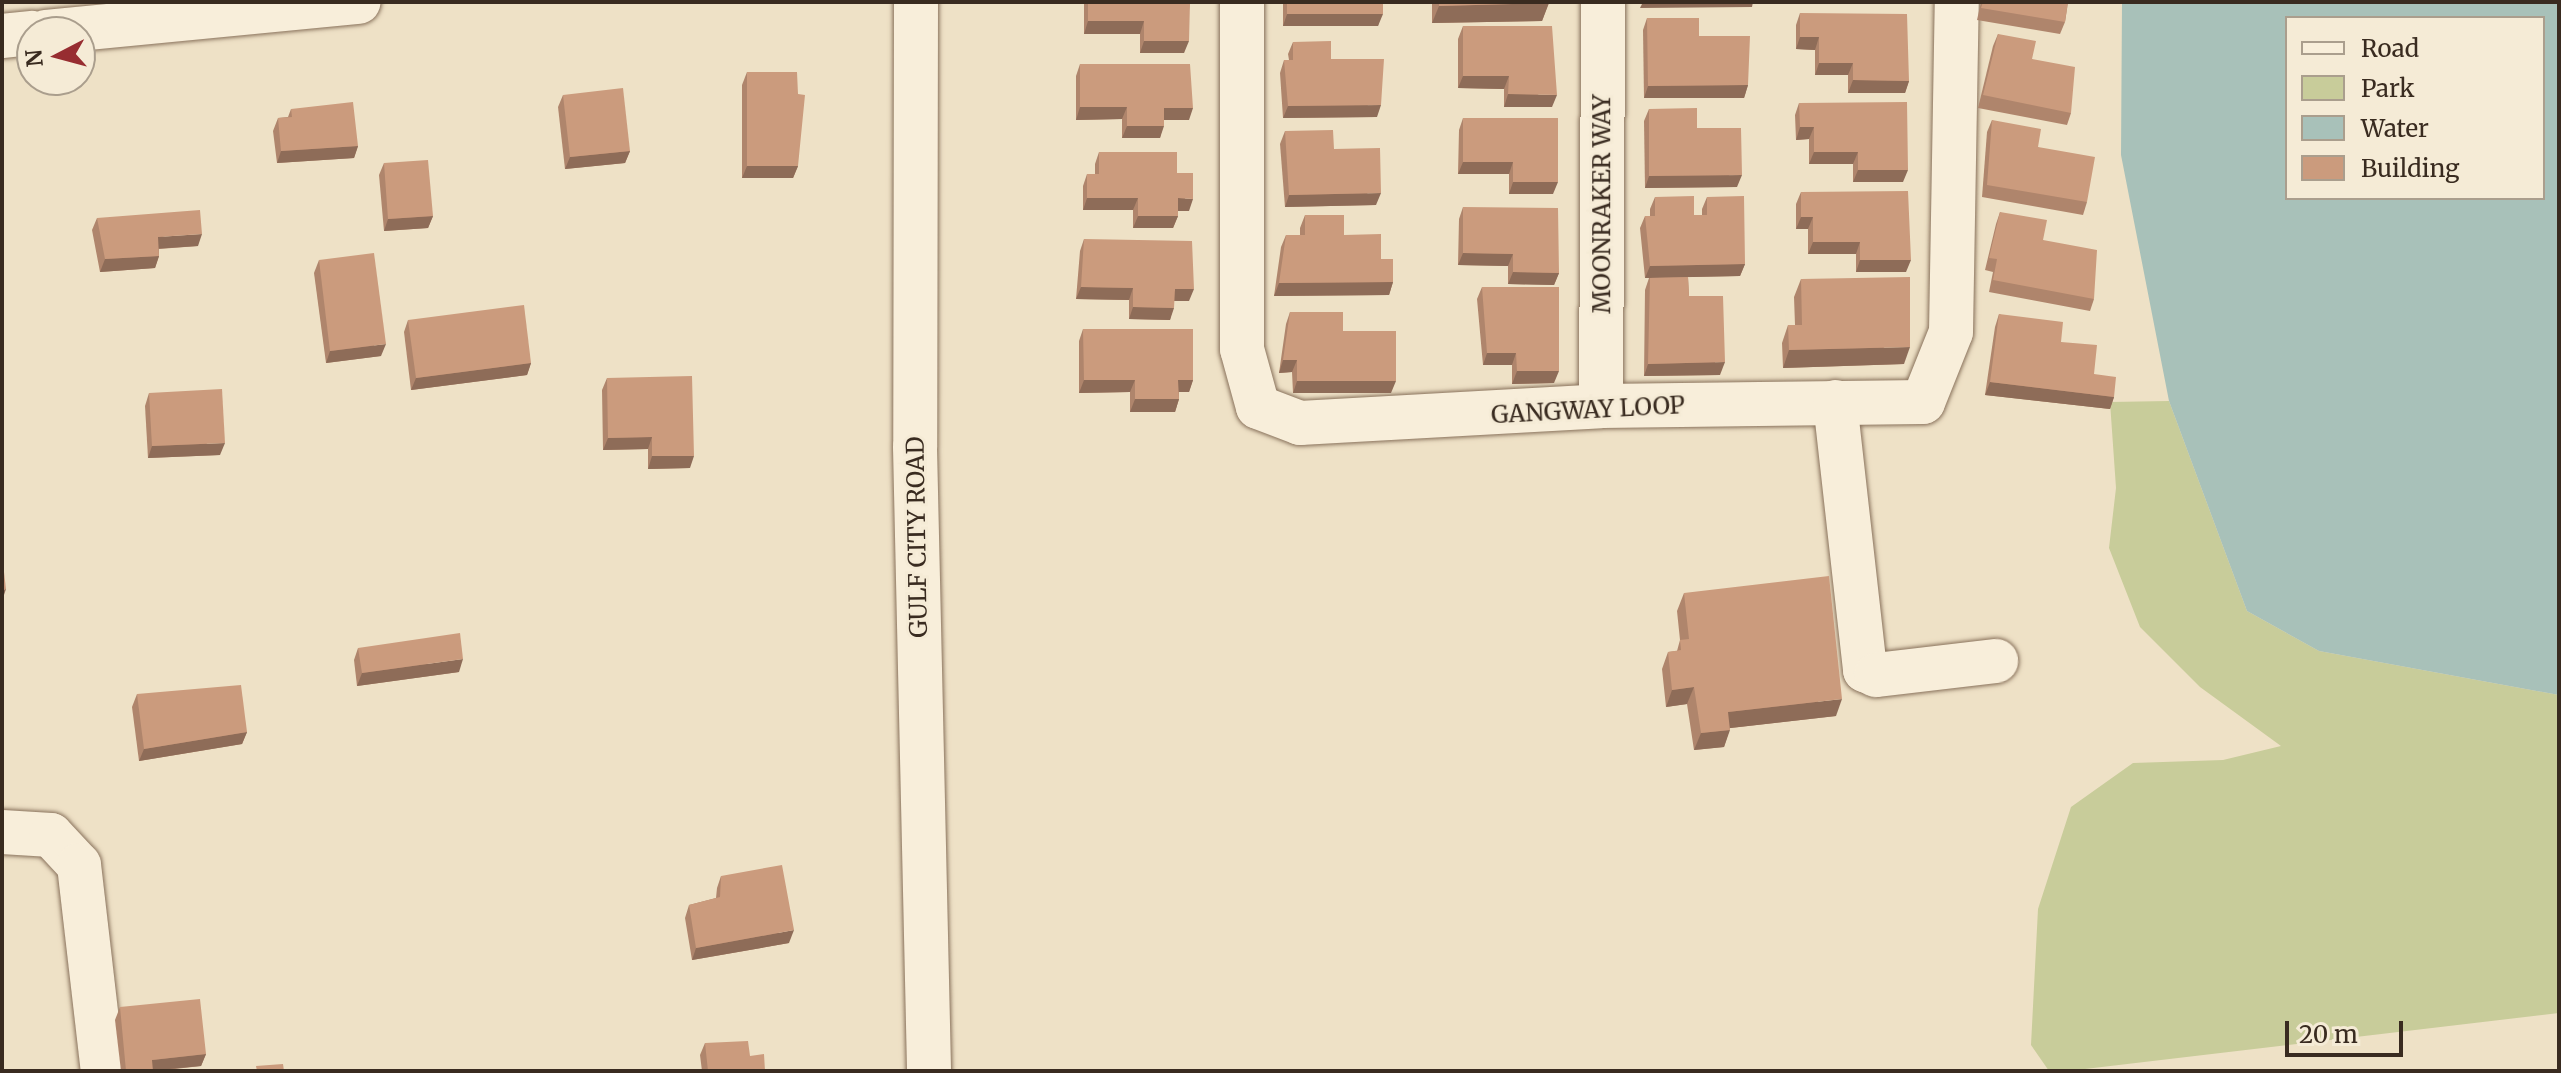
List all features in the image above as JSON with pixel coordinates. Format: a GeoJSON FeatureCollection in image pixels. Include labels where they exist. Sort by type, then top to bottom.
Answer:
{"type":"FeatureCollection","features":[{"type":"Feature","properties":{"kind":"street"},"geometry":{"type":"LineString","coordinates":[[96,27],[359,2]]}},
{"type":"Feature","properties":{"kind":"street","name":"GULF CITY ROAD"},"geometry":{"type":"LineString","coordinates":[[916,2],[915,447],[929,1071]]}},
{"type":"Feature","properties":{"kind":"street","name":"GANGWAY LOOP"},"geometry":{"type":"LineString","coordinates":[[1242,2],[1242,349],[1258,407],[1313,423],[1601,406],[1923,402],[1951,332],[1957,2]]}},
{"type":"Feature","properties":{"kind":"street","name":"MOONRAKER WAY"},"geometry":{"type":"LineString","coordinates":[[1601,406],[1603,2]]}},
{"type":"Feature","properties":{"kind":"street"},"geometry":{"type":"LineString","coordinates":[[1835,402],[1865,670],[1876,675],[1996,661]]}},
{"type":"Feature","properties":{"kind":"street"},"geometry":{"type":"LineString","coordinates":[[2,832],[51,835],[79,865],[103,1071]]}},
{"type":"Feature","properties":{"kind":"green space"},"geometry":{"type":"Polygon","coordinates":[[[2169,401],[2247,611],[2319,651],[2559,695],[2559,1013],[2068,1071],[2049,1071],[2031,1045],[2038,909],[2071,807],[2133,763],[2223,760],[2281,746],[2200,687],[2140,627],[2109,548],[2116,488],[2110,402],[2169,401]]]}},
{"type":"Feature","properties":{"kind":"water"},"geometry":{"type":"Polygon","coordinates":[[[2122,2],[2559,2],[2559,695],[2319,651],[2247,611],[2169,401],[2121,155],[2122,2]]]}},
{"type":"Feature","properties":{"kind":"building"},"geometry":{"type":"Polygon","coordinates":[[[1088,2],[1190,2],[1189,41],[1144,41],[1144,21],[1088,21],[1088,2]]]}},
{"type":"Feature","properties":{"kind":"building"},"geometry":{"type":"Polygon","coordinates":[[[1287,2],[1383,2],[1383,14],[1287,14],[1287,2]]]}},
{"type":"Feature","properties":{"kind":"building"},"geometry":{"type":"Polygon","coordinates":[[[1439,2],[1549,2],[1549,3],[1439,6],[1439,2]]]}},
{"type":"Feature","properties":{"kind":"building"},"geometry":{"type":"Polygon","coordinates":[[[1983,2],[2068,2],[2065,22],[1981,8],[1983,2]]]}},
{"type":"Feature","properties":{"kind":"building"},"geometry":{"type":"Polygon","coordinates":[[[1800,13],[1907,14],[1909,81],[1853,80],[1853,63],[1819,63],[1819,37],[1800,37],[1800,13]]]}},
{"type":"Feature","properties":{"kind":"building"},"geometry":{"type":"Polygon","coordinates":[[[1647,18],[1699,18],[1699,36],[1750,36],[1748,85],[1648,86],[1647,18]]]}},
{"type":"Feature","properties":{"kind":"building"},"geometry":{"type":"Polygon","coordinates":[[[1463,26],[1552,26],[1557,95],[1508,94],[1509,76],[1463,76],[1463,26]]]}},
{"type":"Feature","properties":{"kind":"building"},"geometry":{"type":"Polygon","coordinates":[[[1998,34],[2036,41],[2032,59],[2075,67],[2071,113],[1983,95],[1998,34]]]}},
{"type":"Feature","properties":{"kind":"building"},"geometry":{"type":"Polygon","coordinates":[[[1331,41],[1331,59],[1384,59],[1381,105],[1288,106],[1284,60],[1293,60],[1293,42],[1331,41]]]}},
{"type":"Feature","properties":{"kind":"building"},"geometry":{"type":"Polygon","coordinates":[[[1080,64],[1190,64],[1193,108],[1164,108],[1164,126],[1127,126],[1127,107],[1080,107],[1080,64]]]}},
{"type":"Feature","properties":{"kind":"building"},"geometry":{"type":"Polygon","coordinates":[[[747,72],[797,72],[798,94],[805,95],[798,166],[747,166],[747,72]]]}},
{"type":"Feature","properties":{"kind":"building"},"geometry":{"type":"Polygon","coordinates":[[[623,88],[630,151],[570,157],[563,95],[623,88]]]}},
{"type":"Feature","properties":{"kind":"building"},"geometry":{"type":"Polygon","coordinates":[[[353,102],[358,146],[281,151],[278,118],[292,117],[291,109],[353,102]]]}},
{"type":"Feature","properties":{"kind":"building"},"geometry":{"type":"Polygon","coordinates":[[[1907,102],[1908,170],[1858,170],[1858,152],[1814,152],[1814,127],[1800,127],[1799,103],[1907,102]]]}},
{"type":"Feature","properties":{"kind":"building"},"geometry":{"type":"Polygon","coordinates":[[[1697,108],[1697,128],[1741,128],[1742,175],[1649,176],[1649,109],[1697,108]]]}},
{"type":"Feature","properties":{"kind":"building"},"geometry":{"type":"Polygon","coordinates":[[[1463,118],[1558,118],[1558,182],[1513,182],[1513,162],[1463,162],[1463,118]]]}},
{"type":"Feature","properties":{"kind":"building"},"geometry":{"type":"Polygon","coordinates":[[[1992,120],[2041,129],[2038,147],[2095,157],[2087,202],[1987,185],[1992,120]]]}},
{"type":"Feature","properties":{"kind":"building"},"geometry":{"type":"Polygon","coordinates":[[[1333,130],[1334,149],[1380,148],[1381,193],[1289,195],[1285,131],[1333,130]]]}},
{"type":"Feature","properties":{"kind":"building"},"geometry":{"type":"Polygon","coordinates":[[[1099,152],[1177,152],[1177,173],[1193,173],[1193,199],[1178,198],[1178,216],[1138,216],[1138,198],[1087,198],[1087,174],[1099,174],[1099,152]]]}},
{"type":"Feature","properties":{"kind":"building"},"geometry":{"type":"Polygon","coordinates":[[[428,160],[433,216],[388,219],[384,163],[428,160]]]}},
{"type":"Feature","properties":{"kind":"building"},"geometry":{"type":"Polygon","coordinates":[[[1908,191],[1911,260],[1860,260],[1860,242],[1813,242],[1813,217],[1801,217],[1801,192],[1908,191]]]}},
{"type":"Feature","properties":{"kind":"building"},"geometry":{"type":"Polygon","coordinates":[[[1694,196],[1694,215],[1707,215],[1707,197],[1744,196],[1745,264],[1650,266],[1645,216],[1655,216],[1655,197],[1694,196]]]}},
{"type":"Feature","properties":{"kind":"building"},"geometry":{"type":"Polygon","coordinates":[[[1463,207],[1558,208],[1559,273],[1513,272],[1513,254],[1463,253],[1463,207]]]}},
{"type":"Feature","properties":{"kind":"building"},"geometry":{"type":"Polygon","coordinates":[[[200,210],[202,234],[158,237],[159,256],[105,259],[97,218],[200,210]]]}},
{"type":"Feature","properties":{"kind":"building"},"geometry":{"type":"Polygon","coordinates":[[[2000,212],[2047,220],[2043,240],[2097,250],[2094,299],[1993,280],[1997,259],[1989,258],[2000,212]]]}},
{"type":"Feature","properties":{"kind":"building"},"geometry":{"type":"Polygon","coordinates":[[[1305,215],[1344,215],[1344,235],[1381,234],[1381,259],[1393,259],[1393,282],[1279,283],[1286,235],[1305,235],[1305,215]]]}},
{"type":"Feature","properties":{"kind":"building"},"geometry":{"type":"Polygon","coordinates":[[[1084,239],[1192,241],[1194,289],[1175,289],[1174,308],[1133,307],[1133,288],[1081,287],[1084,239]]]}},
{"type":"Feature","properties":{"kind":"building"},"geometry":{"type":"Polygon","coordinates":[[[374,253],[386,344],[330,351],[319,260],[374,253]]]}},
{"type":"Feature","properties":{"kind":"building"},"geometry":{"type":"Polygon","coordinates":[[[1688,277],[1689,296],[1723,296],[1725,362],[1648,364],[1650,278],[1688,277]]]}},
{"type":"Feature","properties":{"kind":"building"},"geometry":{"type":"Polygon","coordinates":[[[1910,277],[1910,347],[1789,350],[1788,325],[1802,325],[1801,279],[1910,277]]]}},
{"type":"Feature","properties":{"kind":"building"},"geometry":{"type":"Polygon","coordinates":[[[1482,287],[1559,287],[1559,371],[1517,371],[1516,353],[1487,353],[1482,287]]]}},
{"type":"Feature","properties":{"kind":"building"},"geometry":{"type":"Polygon","coordinates":[[[524,305],[531,363],[416,378],[408,320],[524,305]]]}},
{"type":"Feature","properties":{"kind":"building"},"geometry":{"type":"Polygon","coordinates":[[[1290,312],[1343,312],[1343,331],[1396,331],[1396,381],[1297,381],[1297,360],[1283,360],[1290,312]]]}},
{"type":"Feature","properties":{"kind":"building"},"geometry":{"type":"Polygon","coordinates":[[[1999,314],[2063,322],[2061,342],[2097,345],[2094,374],[2116,377],[2114,397],[1990,382],[1999,314]]]}},
{"type":"Feature","properties":{"kind":"building"},"geometry":{"type":"Polygon","coordinates":[[[1083,329],[1193,329],[1193,380],[1178,380],[1179,399],[1135,399],[1135,380],[1084,380],[1083,329]]]}},
{"type":"Feature","properties":{"kind":"building"},"geometry":{"type":"Polygon","coordinates":[[[692,376],[694,456],[652,456],[652,437],[608,438],[607,378],[692,376]]]}},
{"type":"Feature","properties":{"kind":"building"},"geometry":{"type":"Polygon","coordinates":[[[222,389],[225,443],[152,446],[149,393],[222,389]]]}},
{"type":"Feature","properties":{"kind":"building"},"geometry":{"type":"Polygon","coordinates":[[[2,555],[6,589],[2,590],[2,555]]]}},
{"type":"Feature","properties":{"kind":"building"},"geometry":{"type":"Polygon","coordinates":[[[1829,576],[1842,699],[1728,712],[1730,730],[1701,733],[1694,687],[1672,690],[1668,652],[1681,650],[1680,640],[1689,639],[1684,593],[1829,576]]]}},
{"type":"Feature","properties":{"kind":"building"},"geometry":{"type":"Polygon","coordinates":[[[460,633],[463,659],[362,673],[358,648],[460,633]]]}},
{"type":"Feature","properties":{"kind":"building"},"geometry":{"type":"Polygon","coordinates":[[[241,685],[247,732],[144,749],[137,694],[241,685]]]}},
{"type":"Feature","properties":{"kind":"building"},"geometry":{"type":"Polygon","coordinates":[[[782,865],[794,930],[696,948],[689,905],[720,897],[721,876],[782,865]]]}},
{"type":"Feature","properties":{"kind":"building"},"geometry":{"type":"Polygon","coordinates":[[[200,999],[206,1054],[152,1060],[153,1071],[126,1071],[120,1007],[200,999]]]}},
{"type":"Feature","properties":{"kind":"building"},"geometry":{"type":"Polygon","coordinates":[[[748,1041],[750,1056],[764,1054],[765,1071],[708,1071],[705,1043],[748,1041]]]}},
{"type":"Feature","properties":{"kind":"building"},"geometry":{"type":"Polygon","coordinates":[[[283,1064],[284,1071],[257,1071],[256,1066],[283,1064]]]}}]}
